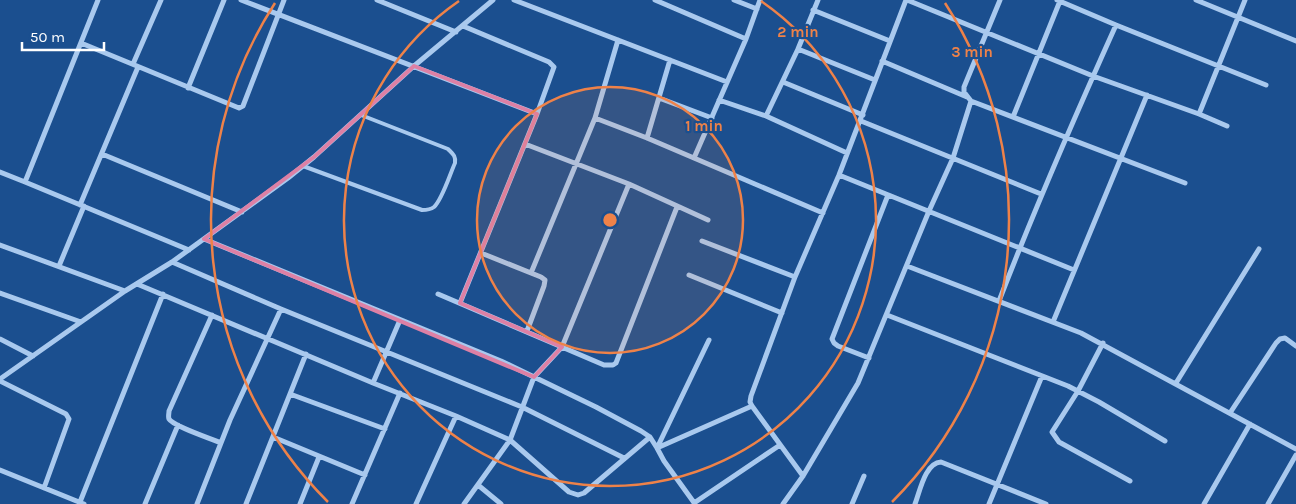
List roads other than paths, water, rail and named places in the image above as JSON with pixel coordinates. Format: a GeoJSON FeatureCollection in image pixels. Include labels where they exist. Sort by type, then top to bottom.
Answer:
{"type":"FeatureCollection","features":[{"type":"Feature","properties":{"kind":"street"},"geometry":{"type":"LineString","coordinates":[[25,182],[98,0]]}},
{"type":"Feature","properties":{"kind":"street"},"geometry":{"type":"LineString","coordinates":[[59,266],[161,0]]}},
{"type":"Feature","properties":{"kind":"street"},"geometry":{"type":"LineString","coordinates":[[188,88],[224,0]]}},
{"type":"Feature","properties":{"kind":"street"},"geometry":{"type":"LineString","coordinates":[[241,0],[537,114]]}},
{"type":"Feature","properties":{"kind":"street"},"geometry":{"type":"LineString","coordinates":[[81,43],[239,108],[243,106],[284,0]]}},
{"type":"Feature","properties":{"kind":"street"},"geometry":{"type":"LineString","coordinates":[[376,0],[456,32]]}},
{"type":"Feature","properties":{"kind":"street"},"geometry":{"type":"LineString","coordinates":[[44,488],[69,419],[66,414],[0,380],[125,291],[189,250],[303,166],[414,66],[493,0]]}},
{"type":"Feature","properties":{"kind":"street"},"geometry":{"type":"LineString","coordinates":[[514,0],[727,82]]}},
{"type":"Feature","properties":{"kind":"street"},"geometry":{"type":"LineString","coordinates":[[655,0],[746,39]]}},
{"type":"Feature","properties":{"kind":"street"},"geometry":{"type":"LineString","coordinates":[[734,0],[756,9]]}},
{"type":"Feature","properties":{"kind":"street"},"geometry":{"type":"LineString","coordinates":[[694,158],[746,39],[760,0]]}},
{"type":"Feature","properties":{"kind":"street"},"geometry":{"type":"LineString","coordinates":[[766,116],[798,49],[818,0]]}},
{"type":"Feature","properties":{"kind":"street"},"geometry":{"type":"LineString","coordinates":[[803,476],[752,406],[750,402],[751,396],[795,277],[861,121],[906,0],[1093,76],[1227,126]]}},
{"type":"Feature","properties":{"kind":"street"},"geometry":{"type":"LineString","coordinates":[[969,99],[964,92],[964,87],[1000,0]]}},
{"type":"Feature","properties":{"kind":"street"},"geometry":{"type":"LineString","coordinates":[[1196,0],[1296,40]]}},
{"type":"Feature","properties":{"kind":"street"},"geometry":{"type":"LineString","coordinates":[[1199,114],[1245,0]]}},
{"type":"Feature","properties":{"kind":"street"},"geometry":{"type":"LineString","coordinates":[[1012,116],[1059,1],[1266,85]]}},
{"type":"Feature","properties":{"kind":"street"},"geometry":{"type":"LineString","coordinates":[[813,10],[890,41]]}},
{"type":"Feature","properties":{"kind":"street"},"geometry":{"type":"LineString","coordinates":[[999,301],[1042,194],[1116,25]]}},
{"type":"Feature","properties":{"kind":"street"},"geometry":{"type":"LineString","coordinates":[[460,303],[553,71],[552,64],[463,26]]}},
{"type":"Feature","properties":{"kind":"street"},"geometry":{"type":"LineString","coordinates":[[531,273],[595,118],[618,40]]}},
{"type":"Feature","properties":{"kind":"street"},"geometry":{"type":"LineString","coordinates":[[798,49],[875,80]]}},
{"type":"Feature","properties":{"kind":"street"},"geometry":{"type":"LineString","coordinates":[[647,138],[670,60]]}},
{"type":"Feature","properties":{"kind":"street"},"geometry":{"type":"LineString","coordinates":[[882,61],[969,99],[1120,159],[1185,182]]}},
{"type":"Feature","properties":{"kind":"street"},"geometry":{"type":"LineString","coordinates":[[783,82],[863,115]]}},
{"type":"Feature","properties":{"kind":"street"},"geometry":{"type":"LineString","coordinates":[[1053,322],[1147,95]]}},
{"type":"Feature","properties":{"kind":"street"},"geometry":{"type":"LineString","coordinates":[[659,98],[712,118]]}},
{"type":"Feature","properties":{"kind":"street"},"geometry":{"type":"LineString","coordinates":[[783,504],[803,476],[858,384],[929,211],[953,158],[969,99]]}},
{"type":"Feature","properties":{"kind":"street"},"geometry":{"type":"LineString","coordinates":[[719,100],[766,116],[846,153]]}},
{"type":"Feature","properties":{"kind":"street"},"geometry":{"type":"LineString","coordinates":[[595,118],[647,138],[823,213]]}},
{"type":"Feature","properties":{"kind":"street"},"geometry":{"type":"LineString","coordinates":[[861,121],[1042,194]]}},
{"type":"Feature","properties":{"kind":"street"},"geometry":{"type":"LineString","coordinates":[[525,144],[628,184],[708,220]]}},
{"type":"Feature","properties":{"kind":"street"},"geometry":{"type":"LineString","coordinates":[[102,154],[242,212]]}},
{"type":"Feature","properties":{"kind":"street"},"geometry":{"type":"LineString","coordinates":[[0,172],[189,250]]}},
{"type":"Feature","properties":{"kind":"street"},"geometry":{"type":"LineString","coordinates":[[839,175],[1074,270]]}},
{"type":"Feature","properties":{"kind":"street"},"geometry":{"type":"LineString","coordinates":[[464,504],[510,440],[534,377],[562,347],[628,184]]}},
{"type":"Feature","properties":{"kind":"street"},"geometry":{"type":"LineString","coordinates":[[869,358],[838,346],[832,339],[888,195]]}},
{"type":"Feature","properties":{"kind":"street"},"geometry":{"type":"LineString","coordinates":[[438,294],[609,366],[616,363],[677,206]]}},
{"type":"Feature","properties":{"kind":"street"},"geometry":{"type":"LineString","coordinates":[[204,239],[534,377],[650,437],[664,462],[694,503],[780,445]]}},
{"type":"Feature","properties":{"kind":"street"},"geometry":{"type":"LineString","coordinates":[[702,241],[795,277]]}},
{"type":"Feature","properties":{"kind":"street"},"geometry":{"type":"LineString","coordinates":[[0,244],[125,291]]}},
{"type":"Feature","properties":{"kind":"street"},"geometry":{"type":"LineString","coordinates":[[1176,383],[1259,249]]}},
{"type":"Feature","properties":{"kind":"street"},"geometry":{"type":"LineString","coordinates":[[481,253],[541,277],[545,283],[527,330]]}},
{"type":"Feature","properties":{"kind":"street"},"geometry":{"type":"LineString","coordinates":[[172,262],[387,353],[522,407],[624,458]]}},
{"type":"Feature","properties":{"kind":"street"},"geometry":{"type":"LineString","coordinates":[[907,266],[1103,343],[1296,449]]}},
{"type":"Feature","properties":{"kind":"street"},"geometry":{"type":"LineString","coordinates":[[689,275],[782,313]]}},
{"type":"Feature","properties":{"kind":"street"},"geometry":{"type":"LineString","coordinates":[[137,284],[510,440],[569,492],[578,495],[584,493],[650,437]]}},
{"type":"Feature","properties":{"kind":"street"},"geometry":{"type":"LineString","coordinates":[[0,293],[81,322]]}},
{"type":"Feature","properties":{"kind":"street"},"geometry":{"type":"LineString","coordinates":[[0,470],[82,503],[163,294]]}},
{"type":"Feature","properties":{"kind":"street"},"geometry":{"type":"LineString","coordinates":[[196,504],[281,309]]}},
{"type":"Feature","properties":{"kind":"street"},"geometry":{"type":"LineString","coordinates":[[212,315],[168,417],[178,425],[221,443]]}},
{"type":"Feature","properties":{"kind":"street"},"geometry":{"type":"LineString","coordinates":[[887,315],[1078,391],[1164,442]]}},
{"type":"Feature","properties":{"kind":"street"},"geometry":{"type":"LineString","coordinates":[[374,383],[400,320]]}},
{"type":"Feature","properties":{"kind":"street"},"geometry":{"type":"LineString","coordinates":[[1230,413],[1276,343],[1284,338],[1296,346]]}},
{"type":"Feature","properties":{"kind":"street"},"geometry":{"type":"LineString","coordinates":[[0,339],[33,356]]}},
{"type":"Feature","properties":{"kind":"street"},"geometry":{"type":"LineString","coordinates":[[657,448],[709,340]]}},
{"type":"Feature","properties":{"kind":"street"},"geometry":{"type":"LineString","coordinates":[[1103,343],[1078,391],[1052,432],[1059,442],[1130,481]]}},
{"type":"Feature","properties":{"kind":"street"},"geometry":{"type":"LineString","coordinates":[[246,504],[306,354]]}},
{"type":"Feature","properties":{"kind":"street"},"geometry":{"type":"LineString","coordinates":[[989,504],[1042,376]]}},
{"type":"Feature","properties":{"kind":"street"},"geometry":{"type":"LineString","coordinates":[[352,504],[400,393]]}},
{"type":"Feature","properties":{"kind":"street"},"geometry":{"type":"LineString","coordinates":[[290,394],[385,429]]}},
{"type":"Feature","properties":{"kind":"street"},"geometry":{"type":"LineString","coordinates":[[657,448],[752,406]]}},
{"type":"Feature","properties":{"kind":"street"},"geometry":{"type":"LineString","coordinates":[[416,504],[456,416]]}},
{"type":"Feature","properties":{"kind":"street"},"geometry":{"type":"LineString","coordinates":[[1204,504],[1250,424]]}},
{"type":"Feature","properties":{"kind":"street"},"geometry":{"type":"LineString","coordinates":[[145,504],[178,425]]}},
{"type":"Feature","properties":{"kind":"street"},"geometry":{"type":"LineString","coordinates":[[273,437],[364,475]]}},
{"type":"Feature","properties":{"kind":"street"},"geometry":{"type":"LineString","coordinates":[[1268,504],[1296,455]]}},
{"type":"Feature","properties":{"kind":"street"},"geometry":{"type":"LineString","coordinates":[[300,504],[319,457]]}},
{"type":"Feature","properties":{"kind":"street"},"geometry":{"type":"LineString","coordinates":[[915,504],[930,467],[935,462],[941,462],[1046,504]]}},
{"type":"Feature","properties":{"kind":"street"},"geometry":{"type":"LineString","coordinates":[[852,504],[864,476]]}},
{"type":"Feature","properties":{"kind":"street"},"geometry":{"type":"LineString","coordinates":[[478,485],[501,504]]}},
{"type":"Feature","properties":{"kind":"lane"},"geometry":{"type":"LineString","coordinates":[[303,166],[422,210],[434,208],[455,163],[456,158],[453,154],[448,149],[361,114]]}}]}
